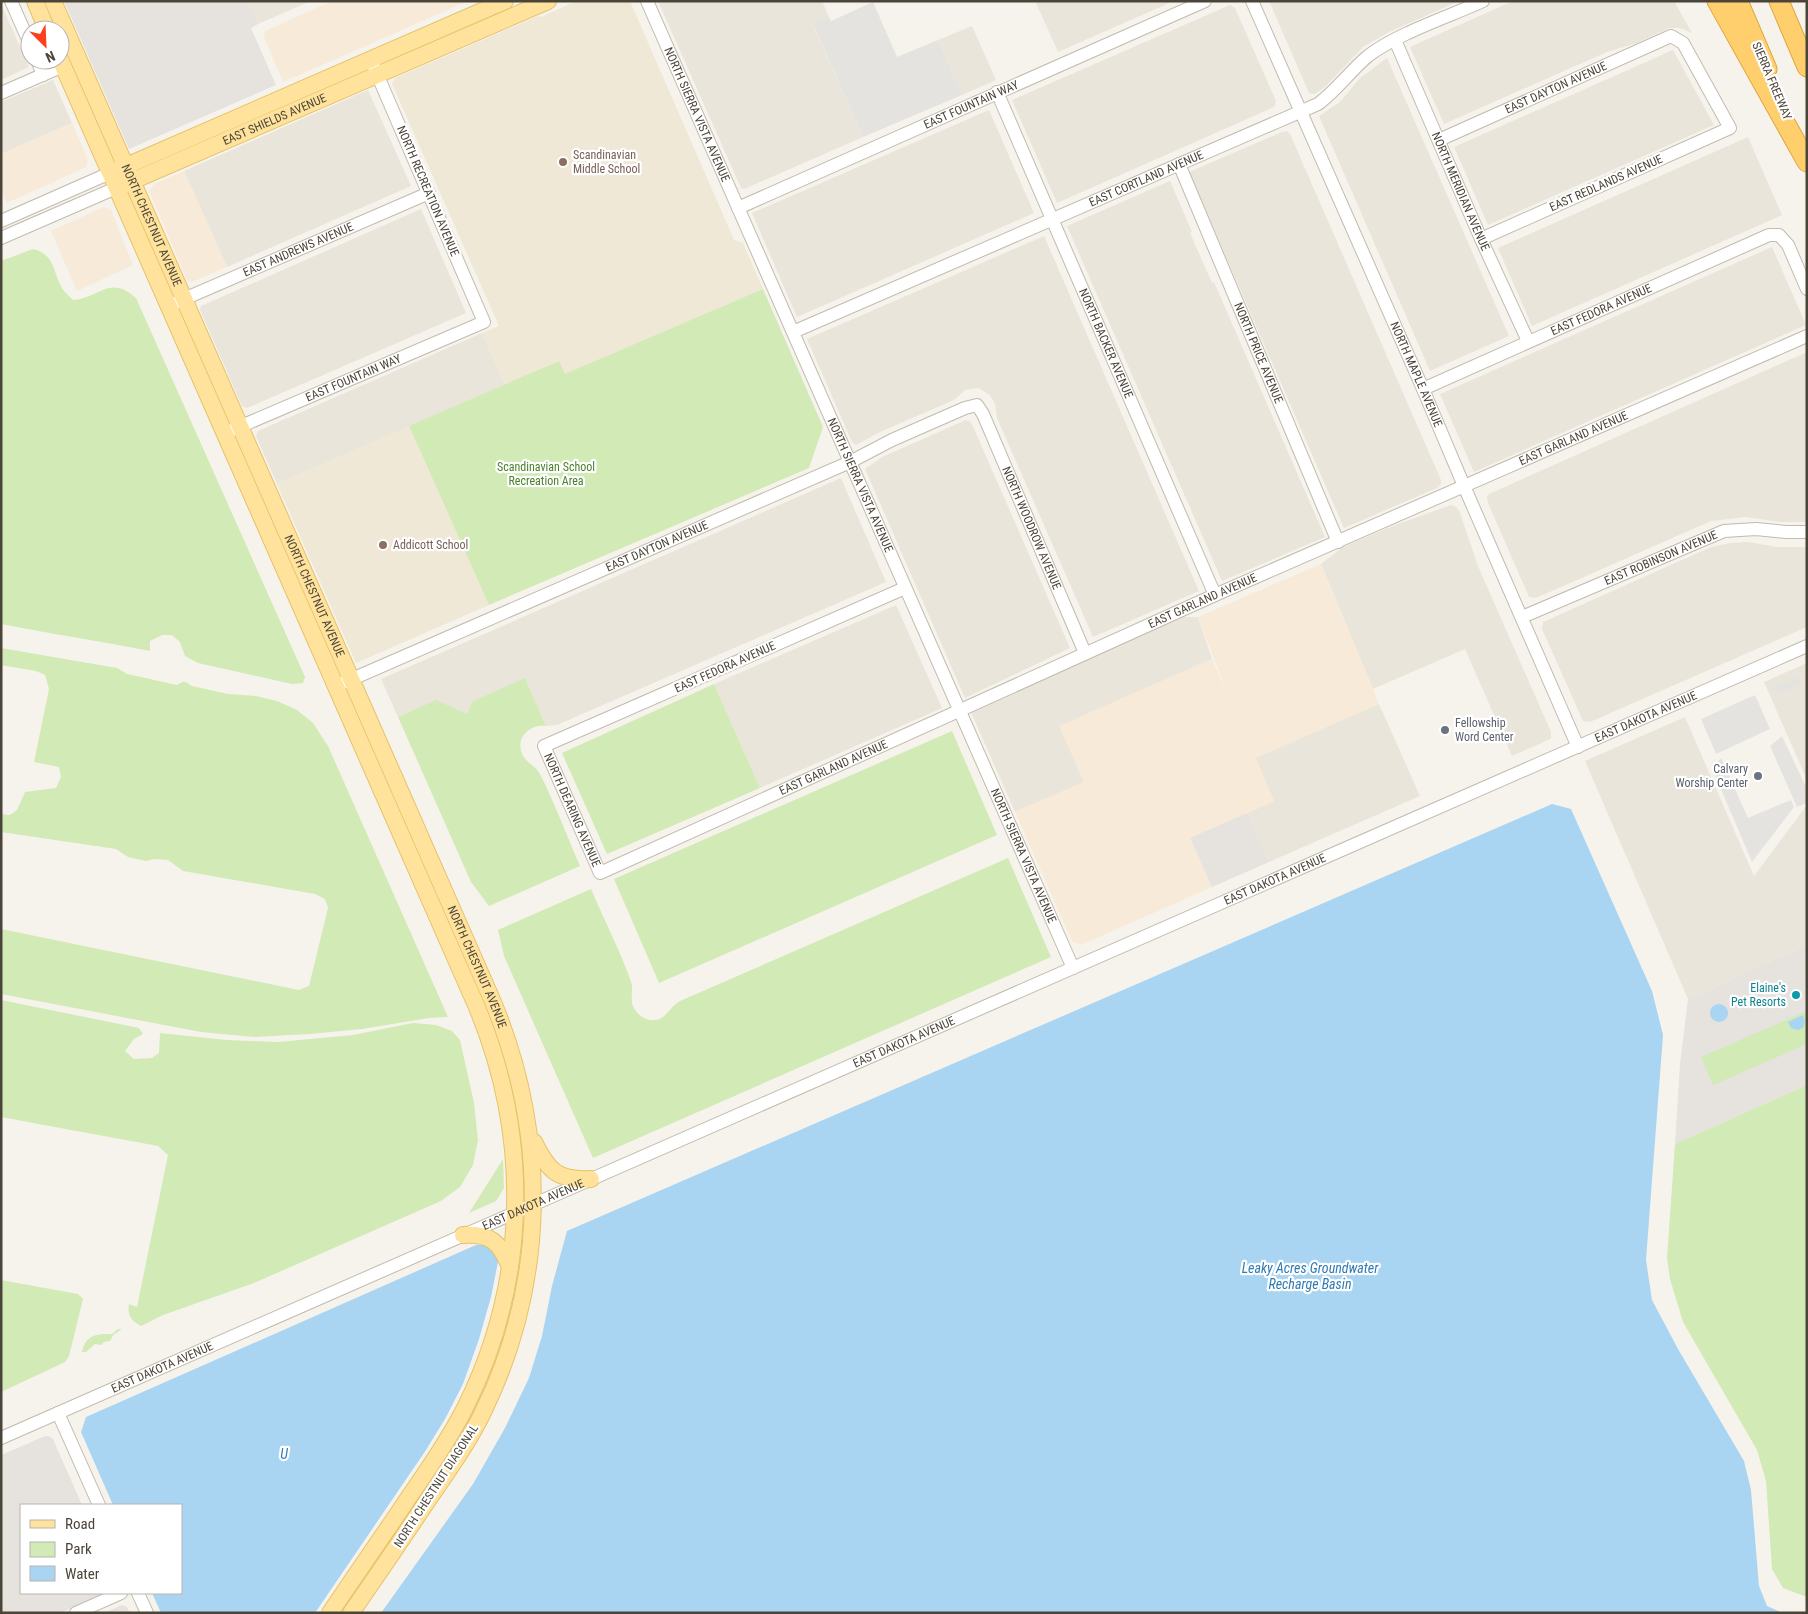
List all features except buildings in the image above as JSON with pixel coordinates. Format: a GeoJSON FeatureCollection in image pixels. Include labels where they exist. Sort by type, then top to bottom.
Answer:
{"type":"FeatureCollection","features":[{"type":"Feature","properties":{"kind":"highway"},"geometry":{"type":"LineString","coordinates":[[1717,1],[1807,162]]}},
{"type":"Feature","properties":{"kind":"highway","name":"SIERRA FREEWAY"},"geometry":{"type":"LineString","coordinates":[[1738,1],[1807,162]]}},
{"type":"Feature","properties":{"kind":"highway"},"geometry":{"type":"LineString","coordinates":[[1778,1],[1806,64]]}},
{"type":"Feature","properties":{"kind":"highway"},"geometry":{"type":"LineString","coordinates":[[1793,1],[1803,33],[1806,64]]}},
{"type":"Feature","properties":{"kind":"main road"},"geometry":{"type":"LineString","coordinates":[[35,1],[43,20]]}},
{"type":"Feature","properties":{"kind":"main road"},"geometry":{"type":"LineString","coordinates":[[43,1],[53,20]]}},
{"type":"Feature","properties":{"kind":"main road","name":"NORTH CHESTNUT AVENUE"},"geometry":{"type":"LineString","coordinates":[[53,1],[58,20]]}},
{"type":"Feature","properties":{"kind":"main road","name":"EAST SHIELDS AVENUE"},"geometry":{"type":"LineString","coordinates":[[375,67],[505,1]]}},
{"type":"Feature","properties":{"kind":"main road","name":"EAST SHIELDS AVENUE"},"geometry":{"type":"LineString","coordinates":[[113,180],[375,67],[548,1]]}},
{"type":"Feature","properties":{"kind":"main road","name":"NORTH CHESTNUT AVENUE"},"geometry":{"type":"LineString","coordinates":[[70,53],[129,174],[504,1030],[520,1080],[529,1133],[533,1173],[533,1204]]}},
{"type":"Feature","properties":{"kind":"main road","name":"NORTH CHESTNUT AVENUE"},"geometry":{"type":"LineString","coordinates":[[65,70],[484,1023],[501,1075],[508,1109],[514,1149],[516,1212]]}},
{"type":"Feature","properties":{"kind":"main road"},"geometry":{"type":"LineString","coordinates":[[448,939],[463,933]]}},
{"type":"Feature","properties":{"kind":"main road"},"geometry":{"type":"LineString","coordinates":[[529,1133],[544,1162],[555,1173],[562,1177],[591,1178]]}},
{"type":"Feature","properties":{"kind":"main road","name":"NORTH CHESTNUT DIAGONAL"},"geometry":{"type":"LineString","coordinates":[[351,1613],[454,1462],[475,1427],[492,1392],[507,1351],[521,1300],[529,1256],[533,1204]]}},
{"type":"Feature","properties":{"kind":"main road","name":"NORTH CHESTNUT DIAGONAL"},"geometry":{"type":"LineString","coordinates":[[330,1613],[445,1444],[465,1407],[481,1372],[502,1308],[510,1267],[516,1212]]}},
{"type":"Feature","properties":{"kind":"main road"},"geometry":{"type":"LineString","coordinates":[[462,1235],[480,1235],[498,1244],[504,1252],[510,1267]]}},
{"type":"Feature","properties":{"kind":"street"},"geometry":{"type":"LineString","coordinates":[[11,1],[20,21]]}},
{"type":"Feature","properties":{"kind":"street","name":"NORTH SIERRA VISTA AVENUE"},"geometry":{"type":"LineString","coordinates":[[647,1],[1072,968]]}},
{"type":"Feature","properties":{"kind":"street","name":"EAST FOUNTAIN WAY"},"geometry":{"type":"LineString","coordinates":[[738,208],[1205,1]]}},
{"type":"Feature","properties":{"kind":"street","name":"NORTH MAPLE AVENUE"},"geometry":{"type":"LineString","coordinates":[[1252,1],[1578,747]]}},
{"type":"Feature","properties":{"kind":"street","name":"EAST CORTLAND AVENUE"},"geometry":{"type":"LineString","coordinates":[[793,332],[1318,104],[1329,96],[1367,57],[1395,40],[1483,1]]}},
{"type":"Feature","properties":{"kind":"street","name":"EAST DAYTON AVENUE"},"geometry":{"type":"LineString","coordinates":[[1439,140],[1671,36],[1683,43],[1730,128]]}},
{"type":"Feature","properties":{"kind":"street","name":"NORTH MERIDIAN AVENUE"},"geometry":{"type":"LineString","coordinates":[[1395,40],[1481,239],[1528,341]]}},
{"type":"Feature","properties":{"kind":"street","name":"NORTH RECREATION AVENUE"},"geometry":{"type":"LineString","coordinates":[[375,67],[484,322]]}},
{"type":"Feature","properties":{"kind":"street"},"geometry":{"type":"LineString","coordinates":[[41,70],[43,75]]}},
{"type":"Feature","properties":{"kind":"street"},"geometry":{"type":"LineString","coordinates":[[1,93],[51,70]]}},
{"type":"Feature","properties":{"kind":"street","name":"NORTH BACKER AVENUE"},"geometry":{"type":"LineString","coordinates":[[997,92],[1215,595]]}},
{"type":"Feature","properties":{"kind":"street","name":"EAST REDLANDS AVENUE"},"geometry":{"type":"LineString","coordinates":[[1481,239],[1730,128]]}},
{"type":"Feature","properties":{"kind":"street","name":"NORTH PRICE AVENUE"},"geometry":{"type":"LineString","coordinates":[[1179,164],[1338,542]]}},
{"type":"Feature","properties":{"kind":"street","name":"EAST SHIELDS AVENUE"},"geometry":{"type":"LineString","coordinates":[[1,221],[113,180]]}},
{"type":"Feature","properties":{"kind":"street","name":"EAST SHIELDS AVENUE"},"geometry":{"type":"LineString","coordinates":[[1,238],[113,180]]}},
{"type":"Feature","properties":{"kind":"street","name":"EAST ANDREWS AVENUE"},"geometry":{"type":"LineString","coordinates":[[168,305],[429,192]]}},
{"type":"Feature","properties":{"kind":"street","name":"EAST FEDORA AVENUE"},"geometry":{"type":"LineString","coordinates":[[1423,389],[1769,235],[1779,236],[1788,245],[1807,289]]}},
{"type":"Feature","properties":{"kind":"street","name":"EAST FOUNTAIN WAY"},"geometry":{"type":"LineString","coordinates":[[225,433],[484,322]]}},
{"type":"Feature","properties":{"kind":"street","name":"EAST GARLAND AVENUE"},"geometry":{"type":"LineString","coordinates":[[600,873],[1215,595],[1807,336]]}},
{"type":"Feature","properties":{"kind":"street","name":"EAST DAYTON AVENUE"},"geometry":{"type":"LineString","coordinates":[[336,686],[850,462],[892,440],[965,408],[977,405]]}},
{"type":"Feature","properties":{"kind":"street","name":"NORTH WOODROW AVENUE"},"geometry":{"type":"LineString","coordinates":[[977,405],[983,414],[1085,653]]}},
{"type":"Feature","properties":{"kind":"street","name":"EAST ROBINSON AVENUE"},"geometry":{"type":"LineString","coordinates":[[1522,617],[1724,531],[1756,529],[1807,532]]}},
{"type":"Feature","properties":{"kind":"street","name":"EAST FEDORA AVENUE"},"geometry":{"type":"LineString","coordinates":[[544,746],[906,588]]}},
{"type":"Feature","properties":{"kind":"street","name":"EAST DAKOTA AVENUE"},"geometry":{"type":"LineString","coordinates":[[1,1438],[1807,646]]}},
{"type":"Feature","properties":{"kind":"street","name":"NORTH DEARING AVENUE"},"geometry":{"type":"LineString","coordinates":[[544,746],[600,873]]}},
{"type":"Feature","properties":{"kind":"street"},"geometry":{"type":"LineString","coordinates":[[58,1413],[99,1504]]}},
{"type":"Feature","properties":{"kind":"street"},"geometry":{"type":"LineString","coordinates":[[76,1613],[119,1594]]}},
{"type":"Feature","properties":{"kind":"street"},"geometry":{"type":"LineString","coordinates":[[138,1594],[147,1613]]}},
{"type":"Feature","properties":{"kind":"shaded area"},"geometry":{"type":"Polygon","coordinates":[[[64,1],[248,1],[258,24],[251,28],[276,85],[129,149],[64,1]]]}},
{"type":"Feature","properties":{"kind":"shaded area"},"geometry":{"type":"Polygon","coordinates":[[[248,1],[311,1],[258,24],[248,1]]]}},
{"type":"Feature","properties":{"kind":"shaded area"},"geometry":{"type":"Polygon","coordinates":[[[332,1],[468,1],[283,82],[264,33],[332,1]]]}},
{"type":"Feature","properties":{"kind":"shaded area","name":"Scandinavian Middle School"},"geometry":{"type":"Polygon","coordinates":[[[576,1],[630,1],[734,240],[743,243],[763,289],[565,375],[558,361],[505,385],[482,333],[499,326],[392,84],[395,78],[576,1]]]}},
{"type":"Feature","properties":{"kind":"shaded area"},"geometry":{"type":"Polygon","coordinates":[[[658,1],[822,1],[829,17],[813,25],[863,137],[744,189],[741,188],[658,1]]]}},
{"type":"Feature","properties":{"kind":"shaded area"},"geometry":{"type":"Polygon","coordinates":[[[1038,1],[1174,1],[1058,52],[1036,3],[1038,1]]]}},
{"type":"Feature","properties":{"kind":"shaded area"},"geometry":{"type":"Polygon","coordinates":[[[1269,1],[1459,1],[1389,32],[1363,47],[1325,87],[1315,94],[1309,93],[1269,1]]]}},
{"type":"Feature","properties":{"kind":"shaded area"},"geometry":{"type":"Polygon","coordinates":[[[1513,1],[1674,1],[1692,33],[1680,28],[1669,28],[1637,43],[1607,52],[1444,124],[1410,47],[1513,1]]]}},
{"type":"Feature","properties":{"kind":"shaded area"},"geometry":{"type":"Polygon","coordinates":[[[873,2],[897,57],[938,40],[962,95],[863,137],[813,24],[829,17],[831,21],[873,2]]]}},
{"type":"Feature","properties":{"kind":"shaded area"},"geometry":{"type":"Polygon","coordinates":[[[1,4],[20,47],[20,70],[23,70],[1,80],[1,4]]]}},
{"type":"Feature","properties":{"kind":"shaded area"},"geometry":{"type":"Polygon","coordinates":[[[1230,5],[1235,8],[1276,101],[1274,107],[1057,203],[1012,100],[1230,5]]]}},
{"type":"Feature","properties":{"kind":"shaded area"},"geometry":{"type":"Polygon","coordinates":[[[972,26],[996,80],[962,95],[938,40],[972,26]]]}},
{"type":"Feature","properties":{"kind":"shaded area"},"geometry":{"type":"Polygon","coordinates":[[[1673,50],[1714,125],[1488,225],[1454,147],[1673,50]]]}},
{"type":"Feature","properties":{"kind":"shaded area"},"geometry":{"type":"Polygon","coordinates":[[[1387,58],[1509,336],[1430,371],[1319,116],[1340,102],[1360,78],[1387,58]]]}},
{"type":"Feature","properties":{"kind":"shaded area"},"geometry":{"type":"Polygon","coordinates":[[[53,80],[72,123],[1,154],[1,102],[53,80]]]}},
{"type":"Feature","properties":{"kind":"shaded area"},"geometry":{"type":"Polygon","coordinates":[[[368,90],[411,186],[227,267],[184,171],[368,90]]]}},
{"type":"Feature","properties":{"kind":"shaded area"},"geometry":{"type":"Polygon","coordinates":[[[989,110],[1034,213],[797,317],[752,213],[989,110]]]}},
{"type":"Feature","properties":{"kind":"shaded area"},"geometry":{"type":"Polygon","coordinates":[[[72,123],[88,160],[86,167],[7,203],[1,189],[1,154],[72,123]]]}},
{"type":"Feature","properties":{"kind":"shaded area"},"geometry":{"type":"Polygon","coordinates":[[[1287,131],[1290,134],[1441,480],[1441,484],[1437,488],[1344,528],[1189,172],[1287,131]]]}},
{"type":"Feature","properties":{"kind":"shaded area"},"geometry":{"type":"Polygon","coordinates":[[[1748,137],[1782,215],[1532,326],[1498,248],[1748,137]]]}},
{"type":"Feature","properties":{"kind":"shaded area"},"geometry":{"type":"Polygon","coordinates":[[[184,171],[227,267],[192,282],[187,280],[149,191],[154,184],[184,171]]]}},
{"type":"Feature","properties":{"kind":"shaded area"},"geometry":{"type":"Polygon","coordinates":[[[1170,181],[1192,232],[1190,233],[1212,283],[1214,282],[1325,537],[1222,581],[1067,226],[1170,181]]]}},
{"type":"Feature","properties":{"kind":"shaded area"},"geometry":{"type":"Polygon","coordinates":[[[104,207],[111,210],[133,265],[77,291],[51,231],[104,207]]]}},
{"type":"Feature","properties":{"kind":"shaded area"},"geometry":{"type":"Polygon","coordinates":[[[421,209],[466,313],[247,408],[242,406],[200,310],[201,306],[421,209]]]}},
{"type":"Feature","properties":{"kind":"shaded area"},"geometry":{"type":"Polygon","coordinates":[[[1044,236],[1199,591],[1093,637],[997,418],[995,404],[990,395],[978,388],[965,390],[954,400],[880,432],[856,445],[852,442],[807,339],[1044,236]]]}},
{"type":"Feature","properties":{"kind":"shaded area"},"geometry":{"type":"Polygon","coordinates":[[[1772,247],[1806,325],[1474,472],[1440,394],[1772,247]]]}},
{"type":"Feature","properties":{"kind":"shaded area"},"geometry":{"type":"Polygon","coordinates":[[[482,333],[505,385],[277,484],[256,436],[258,431],[482,333]]]}},
{"type":"Feature","properties":{"kind":"shaded area"},"geometry":{"type":"Polygon","coordinates":[[[1807,352],[1807,522],[1779,522],[1746,517],[1711,521],[1536,598],[1529,597],[1488,503],[1487,497],[1489,494],[1807,352]]]}},
{"type":"Feature","properties":{"kind":"shaded area"},"geometry":{"type":"Polygon","coordinates":[[[966,420],[971,422],[1070,648],[965,698],[865,469],[882,457],[966,420]]]}},
{"type":"Feature","properties":{"kind":"shaded area","name":"Addicott School"},"geometry":{"type":"Polygon","coordinates":[[[409,426],[489,605],[356,663],[277,484],[409,426]]]}},
{"type":"Feature","properties":{"kind":"shaded area"},"geometry":{"type":"Polygon","coordinates":[[[841,478],[886,582],[557,725],[546,726],[525,678],[467,714],[436,701],[398,717],[381,679],[841,478]]]}},
{"type":"Feature","properties":{"kind":"shaded area"},"geometry":{"type":"Polygon","coordinates":[[[1451,505],[1459,510],[1478,566],[1551,732],[1551,738],[1548,740],[1512,756],[1465,649],[1373,689],[1321,564],[1343,547],[1395,525],[1451,505]]]}},
{"type":"Feature","properties":{"kind":"shaded area"},"geometry":{"type":"Polygon","coordinates":[[[1748,542],[1777,547],[1807,547],[1807,627],[1590,722],[1583,721],[1542,629],[1543,622],[1711,547],[1748,542]]]}},
{"type":"Feature","properties":{"kind":"shaded area"},"geometry":{"type":"Polygon","coordinates":[[[1321,564],[1379,704],[1256,758],[1274,801],[1190,838],[1212,887],[1081,945],[1072,941],[1015,812],[1084,782],[1059,726],[1212,659],[1227,692],[1198,617],[1321,564]]]}},
{"type":"Feature","properties":{"kind":"shaded area"},"geometry":{"type":"Polygon","coordinates":[[[896,605],[942,708],[760,788],[714,684],[896,605]]]}},
{"type":"Feature","properties":{"kind":"shaded area"},"geometry":{"type":"Polygon","coordinates":[[[1178,617],[1198,617],[1212,659],[1060,726],[1084,782],[1015,812],[970,710],[1178,617]]]}},
{"type":"Feature","properties":{"kind":"shaded area"},"geometry":{"type":"Polygon","coordinates":[[[1807,663],[1807,780],[1764,682],[1807,663]]]}},
{"type":"Feature","properties":{"kind":"shaded area"},"geometry":{"type":"Polygon","coordinates":[[[1798,677],[1801,684],[1776,695],[1772,688],[1798,677]]]}},
{"type":"Feature","properties":{"kind":"shaded area"},"geometry":{"type":"Polygon","coordinates":[[[1755,695],[1770,729],[1716,754],[1701,719],[1755,695]]]}},
{"type":"Feature","properties":{"kind":"shaded area"},"geometry":{"type":"Polygon","coordinates":[[[1379,704],[1420,796],[1269,862],[1247,813],[1274,801],[1255,758],[1379,704]]]}},
{"type":"Feature","properties":{"kind":"shaded area"},"geometry":{"type":"Polygon","coordinates":[[[1685,717],[1754,876],[1807,805],[1807,945],[1688,999],[1585,761],[1685,717]]]}},
{"type":"Feature","properties":{"kind":"shaded area"},"geometry":{"type":"Polygon","coordinates":[[[1782,736],[1807,789],[1807,803],[1797,807],[1770,746],[1782,736]]]}},
{"type":"Feature","properties":{"kind":"shaded area"},"geometry":{"type":"Polygon","coordinates":[[[1721,758],[1748,818],[1791,800],[1794,807],[1752,862],[1712,768],[1721,758]]]}},
{"type":"Feature","properties":{"kind":"shaded area"},"geometry":{"type":"Polygon","coordinates":[[[1247,813],[1269,862],[1212,887],[1190,838],[1247,813]]]}},
{"type":"Feature","properties":{"kind":"shaded area"},"geometry":{"type":"Polygon","coordinates":[[[1807,945],[1807,1085],[1675,1144],[1680,1064],[1688,999],[1807,945]]]}},
{"type":"Feature","properties":{"kind":"shaded area"},"geometry":{"type":"Polygon","coordinates":[[[49,1436],[53,1439],[82,1504],[20,1504],[20,1594],[103,1594],[60,1613],[1,1613],[1,1455],[49,1436]]]}},
{"type":"Feature","properties":{"kind":"shaded area"},"geometry":{"type":"Polygon","coordinates":[[[122,1605],[127,1607],[130,1613],[104,1613],[122,1605]]]}},
{"type":"Feature","properties":{"kind":"green space"},"geometry":{"type":"Polygon","coordinates":[[[33,249],[50,259],[62,288],[73,300],[111,288],[127,291],[136,298],[305,677],[303,683],[292,684],[198,663],[185,656],[180,642],[172,635],[162,635],[150,641],[150,651],[1,624],[1,261],[33,249]]]}},
{"type":"Feature","properties":{"kind":"green space","name":"Scandinavian School Recreation Area"},"geometry":{"type":"Polygon","coordinates":[[[763,289],[823,427],[809,468],[489,605],[409,426],[559,361],[565,374],[763,289]]]}},
{"type":"Feature","properties":{"kind":"green space"},"geometry":{"type":"Polygon","coordinates":[[[1,648],[117,668],[127,674],[177,685],[186,682],[192,686],[228,694],[256,696],[277,701],[297,710],[313,723],[328,746],[448,1017],[429,1018],[362,1029],[253,1037],[201,1032],[1,994],[1,929],[299,990],[309,986],[328,908],[325,899],[315,894],[183,871],[168,860],[154,859],[146,861],[128,857],[116,849],[1,832],[1,814],[10,815],[17,810],[25,792],[56,788],[61,777],[59,767],[34,762],[49,689],[45,675],[36,671],[1,665],[1,648]]]}},
{"type":"Feature","properties":{"kind":"green space"},"geometry":{"type":"Polygon","coordinates":[[[525,678],[546,726],[531,729],[523,736],[520,745],[522,755],[540,774],[580,866],[489,906],[471,882],[398,717],[436,700],[467,714],[473,701],[525,678]]]}},
{"type":"Feature","properties":{"kind":"green space"},"geometry":{"type":"Polygon","coordinates":[[[714,684],[760,788],[607,854],[562,753],[714,684]]]}},
{"type":"Feature","properties":{"kind":"green space"},"geometry":{"type":"Polygon","coordinates":[[[952,731],[997,835],[659,983],[614,879],[952,731]]]}},
{"type":"Feature","properties":{"kind":"green space"},"geometry":{"type":"Polygon","coordinates":[[[1008,858],[1051,957],[593,1158],[504,956],[498,930],[591,889],[631,982],[634,1008],[642,1017],[654,1020],[663,1017],[680,1001],[1008,858]]]}},
{"type":"Feature","properties":{"kind":"green space"},"geometry":{"type":"Polygon","coordinates":[[[1,1000],[139,1028],[143,1034],[134,1039],[125,1051],[134,1059],[152,1058],[159,1053],[160,1033],[226,1040],[278,1042],[353,1035],[413,1023],[436,1025],[452,1031],[460,1040],[474,1103],[478,1140],[473,1165],[460,1187],[441,1201],[254,1283],[163,1315],[141,1326],[130,1317],[129,1304],[137,1307],[168,1155],[158,1146],[1,1117],[1,1000]]]}},
{"type":"Feature","properties":{"kind":"green space"},"geometry":{"type":"Polygon","coordinates":[[[1807,1011],[1807,1044],[1713,1085],[1701,1057],[1807,1011]]]}},
{"type":"Feature","properties":{"kind":"green space"},"geometry":{"type":"Polygon","coordinates":[[[1807,1085],[1807,1597],[1783,1588],[1772,1569],[1766,1481],[1757,1450],[1683,1322],[1670,1279],[1667,1258],[1675,1144],[1807,1085]]]}},
{"type":"Feature","properties":{"kind":"green space"},"geometry":{"type":"Polygon","coordinates":[[[503,1159],[504,1188],[496,1201],[469,1213],[503,1159]]]}},
{"type":"Feature","properties":{"kind":"green space"},"geometry":{"type":"Polygon","coordinates":[[[1,1280],[78,1294],[83,1299],[69,1356],[65,1362],[1,1392],[1,1280]]]}},
{"type":"Feature","properties":{"kind":"green space"},"geometry":{"type":"Polygon","coordinates":[[[118,1329],[122,1329],[113,1335],[110,1341],[104,1342],[101,1345],[95,1344],[86,1352],[82,1352],[89,1338],[102,1334],[112,1334],[118,1329]]]}},
{"type":"Feature","properties":{"kind":"water","name":"Leaky Acres Groundwater Recharge Basin"},"geometry":{"type":"Polygon","coordinates":[[[1552,804],[1571,809],[1652,991],[1663,1035],[1646,1260],[1652,1300],[1678,1349],[1744,1461],[1751,1490],[1759,1586],[1767,1606],[1783,1613],[381,1613],[473,1484],[505,1428],[529,1378],[542,1336],[552,1286],[567,1231],[1552,804]]]}},
{"type":"Feature","properties":{"kind":"water"},"geometry":{"type":"Polygon","coordinates":[[[1719,1004],[1725,1007],[1728,1013],[1725,1019],[1719,1022],[1713,1019],[1710,1013],[1713,1007],[1719,1004]]]}},
{"type":"Feature","properties":{"kind":"water"},"geometry":{"type":"Polygon","coordinates":[[[1803,1015],[1805,1022],[1803,1028],[1798,1030],[1791,1028],[1788,1022],[1803,1015]]]}},
{"type":"Feature","properties":{"kind":"water","name":"U"},"geometry":{"type":"Polygon","coordinates":[[[476,1245],[487,1245],[495,1252],[498,1262],[491,1297],[463,1384],[426,1450],[315,1613],[161,1613],[152,1594],[182,1594],[182,1504],[113,1504],[81,1432],[86,1417],[476,1245]]]}},
{"type":"Feature","properties":{"kind":"place","name":"Scandinavian Middle School"},"geometry":{"type":"Point","coordinates":[563,162]}},
{"type":"Feature","properties":{"kind":"place","name":"Addicott School"},"geometry":{"type":"Point","coordinates":[383,545]}},
{"type":"Feature","properties":{"kind":"place","name":"Fellowship Word Center"},"geometry":{"type":"Point","coordinates":[1445,730]}},
{"type":"Feature","properties":{"kind":"place","name":"Calvary Worship Center"},"geometry":{"type":"Point","coordinates":[1758,776]}},
{"type":"Feature","properties":{"kind":"place","name":"Elaine's Pet Resorts"},"geometry":{"type":"Point","coordinates":[1796,995]}}]}
